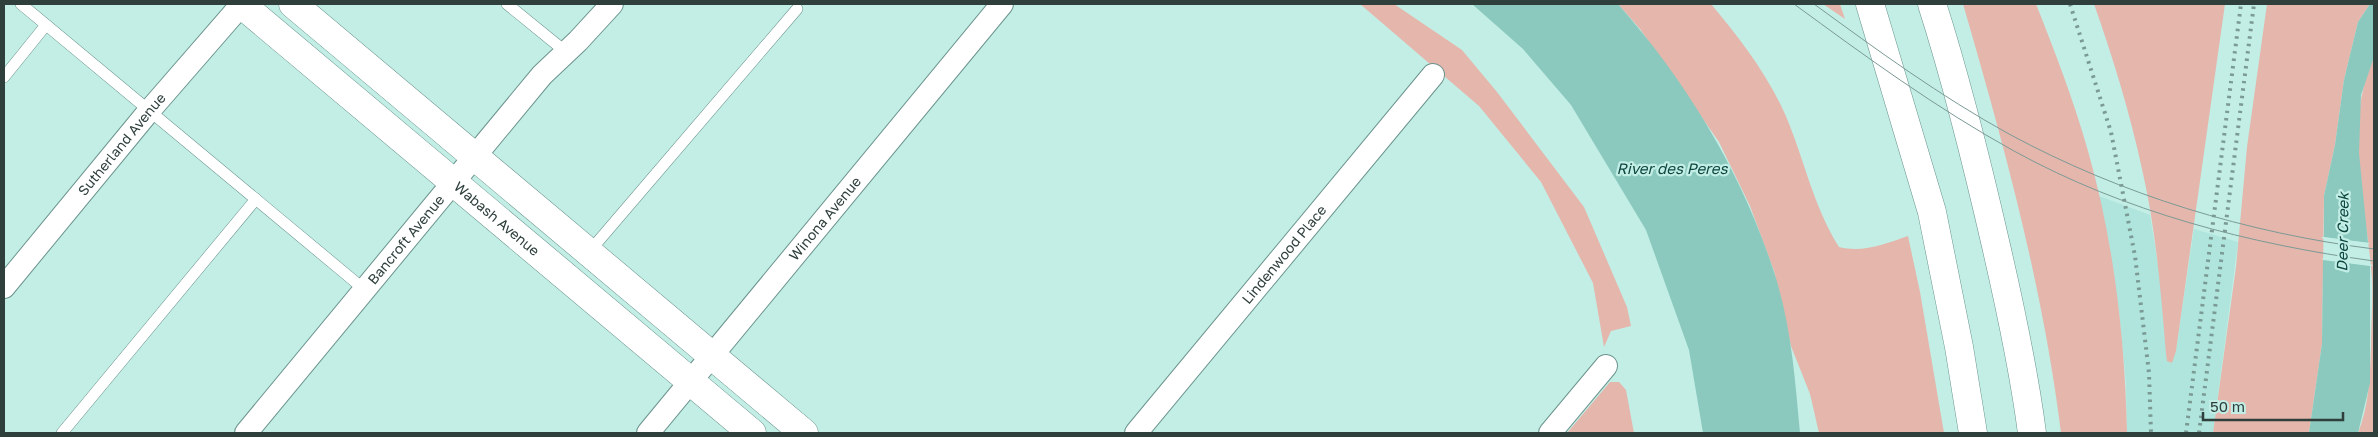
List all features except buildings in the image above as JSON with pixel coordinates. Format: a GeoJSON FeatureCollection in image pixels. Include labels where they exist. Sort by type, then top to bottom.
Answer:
{"type":"FeatureCollection","features":[{"type":"Feature","properties":{"kind":"main road","name":"Wabash Avenue"},"geometry":{"type":"LineString","coordinates":[[242,4],[752,433]]}},
{"type":"Feature","properties":{"kind":"main road"},"geometry":{"type":"LineString","coordinates":[[293,4],[804,433]]}},
{"type":"Feature","properties":{"kind":"main road"},"geometry":{"type":"LineString","coordinates":[[1870,4],[1932,212],[1959,347],[1973,433]]}},
{"type":"Feature","properties":{"kind":"main road"},"geometry":{"type":"LineString","coordinates":[[1932,4],[1952,66],[1976,157],[2009,303],[2032,433]]}},
{"type":"Feature","properties":{"kind":"street","name":"Sutherland Avenue"},"geometry":{"type":"LineString","coordinates":[[4,287],[149,111],[242,4]]}},
{"type":"Feature","properties":{"kind":"street","name":"Bancroft Avenue"},"geometry":{"type":"LineString","coordinates":[[246,433],[542,74],[612,4]]}},
{"type":"Feature","properties":{"kind":"street","name":"Winona Avenue"},"geometry":{"type":"LineString","coordinates":[[648,433],[1002,4]]}},
{"type":"Feature","properties":{"kind":"street","name":"Lindenwood Place"},"geometry":{"type":"LineString","coordinates":[[1136,433],[1432,75]]}},
{"type":"Feature","properties":{"kind":"street"},"geometry":{"type":"LineString","coordinates":[[1550,433],[1606,366]]}},
{"type":"Feature","properties":{"kind":"lane"},"geometry":{"type":"LineString","coordinates":[[21,4],[365,290]]}},
{"type":"Feature","properties":{"kind":"lane"},"geometry":{"type":"LineString","coordinates":[[507,4],[566,52]]}},
{"type":"Feature","properties":{"kind":"lane"},"geometry":{"type":"LineString","coordinates":[[589,252],[797,9]]}},
{"type":"Feature","properties":{"kind":"lane"},"geometry":{"type":"LineString","coordinates":[[4,77],[46,25]]}},
{"type":"Feature","properties":{"kind":"lane"},"geometry":{"type":"LineString","coordinates":[[62,433],[256,199]]}},
{"type":"Feature","properties":{"kind":"shaded area"},"geometry":{"type":"Polygon","coordinates":[[[1360,4],[1394,4],[1462,50],[1497,92],[1584,207],[1627,307],[1631,326],[1611,331],[1604,347],[1593,283],[1541,182],[1479,106],[1360,4]]]}},
{"type":"Feature","properties":{"kind":"shaded area"},"geometry":{"type":"Polygon","coordinates":[[[1618,4],[1711,4],[1752,56],[1778,99],[1792,131],[1822,215],[1839,247],[1848,249],[1865,248],[1882,245],[1908,236],[1920,292],[1944,433],[1819,433],[1810,394],[1791,346],[1774,271],[1750,206],[1719,142],[1640,29],[1618,4]]]}},
{"type":"Feature","properties":{"kind":"shaded area"},"geometry":{"type":"Polygon","coordinates":[[[1823,4],[1840,4],[1845,19],[1823,4]]]}},
{"type":"Feature","properties":{"kind":"shaded area"},"geometry":{"type":"Polygon","coordinates":[[[1963,4],[2036,4],[2050,40],[2083,132],[2105,220],[2121,326],[2127,433],[2061,433],[2044,324],[2021,217],[1963,4]]]}},
{"type":"Feature","properties":{"kind":"shaded area"},"geometry":{"type":"Polygon","coordinates":[[[2094,4],[2225,4],[2176,351],[2172,363],[2167,361],[2160,284],[2147,192],[2121,86],[2094,4]]]}},
{"type":"Feature","properties":{"kind":"shaded area"},"geometry":{"type":"Polygon","coordinates":[[[2267,4],[2370,4],[2358,22],[2344,80],[2335,145],[2324,196],[2322,344],[2309,433],[2213,433],[2236,267],[2247,147],[2267,4]]]}},
{"type":"Feature","properties":{"kind":"shaded area"},"geometry":{"type":"Polygon","coordinates":[[[2374,57],[2374,433],[2358,433],[2365,412],[2368,391],[2371,358],[2372,296],[2372,279],[2359,167],[2359,111],[2374,57]]]}},
{"type":"Feature","properties":{"kind":"shaded area"},"geometry":{"type":"Polygon","coordinates":[[[2099,196],[2150,215],[2160,278],[2176,351],[2194,229],[2238,242],[2213,433],[2127,433],[2126,383],[2119,312],[2099,196]]]}},
{"type":"Feature","properties":{"kind":"shaded area"},"geometry":{"type":"Polygon","coordinates":[[[1610,382],[1619,382],[1626,390],[1634,433],[1567,433],[1610,382]]]}},
{"type":"Feature","properties":{"kind":"water","name":"River des Peres"},"geometry":{"type":"Polygon","coordinates":[[[1472,4],[1618,4],[1643,33],[1709,129],[1728,162],[1760,233],[1773,269],[1784,309],[1791,350],[1800,433],[1703,433],[1689,350],[1646,230],[1571,105],[1523,49],[1472,4]]]}},
{"type":"Feature","properties":{"kind":"water"},"geometry":{"type":"Polygon","coordinates":[[[2370,4],[2374,4],[2374,57],[2361,95],[2359,153],[2368,243],[2324,237],[2324,196],[2335,145],[2344,80],[2358,22],[2370,4]]]}},
{"type":"Feature","properties":{"kind":"water"},"geometry":{"type":"Polygon","coordinates":[[[2323,260],[2370,266],[2370,383],[2358,433],[2309,433],[2322,344],[2323,260]]]}},
{"type":"Feature","properties":{"kind":"pier"},"geometry":{"type":"Polygon","coordinates":[[[2321,237],[2370,243],[2367,245],[2323,239],[2321,237]]]}},
{"type":"Feature","properties":{"kind":"pier"},"geometry":{"type":"Polygon","coordinates":[[[2321,259],[2371,264],[2373,266],[2321,259]]]}},
{"type":"Feature","properties":{"kind":"waterway","name":"Deer Creek"},"geometry":{"type":"LineString","coordinates":[[2342,269],[2343,234]]}},
{"type":"Feature","properties":{"kind":"tram line"},"geometry":{"type":"LineString","coordinates":[[1794,4],[1929,99],[2014,151],[2056,173],[2144,208],[2234,235],[2327,254],[2374,261]]}},
{"type":"Feature","properties":{"kind":"tram line"},"geometry":{"type":"LineString","coordinates":[[1814,4],[1958,104],[2009,134],[2052,156],[2141,193],[2232,222],[2326,242],[2374,249]]}},
{"type":"Feature","properties":{"kind":"railway"},"geometry":{"type":"LineString","coordinates":[[2070,4],[2111,132],[2135,256],[2149,373],[2151,433]]}},
{"type":"Feature","properties":{"kind":"railway"},"geometry":{"type":"LineString","coordinates":[[2186,433],[2241,4]]}},
{"type":"Feature","properties":{"kind":"railway"},"geometry":{"type":"LineString","coordinates":[[2199,433],[2254,4]]}}]}
